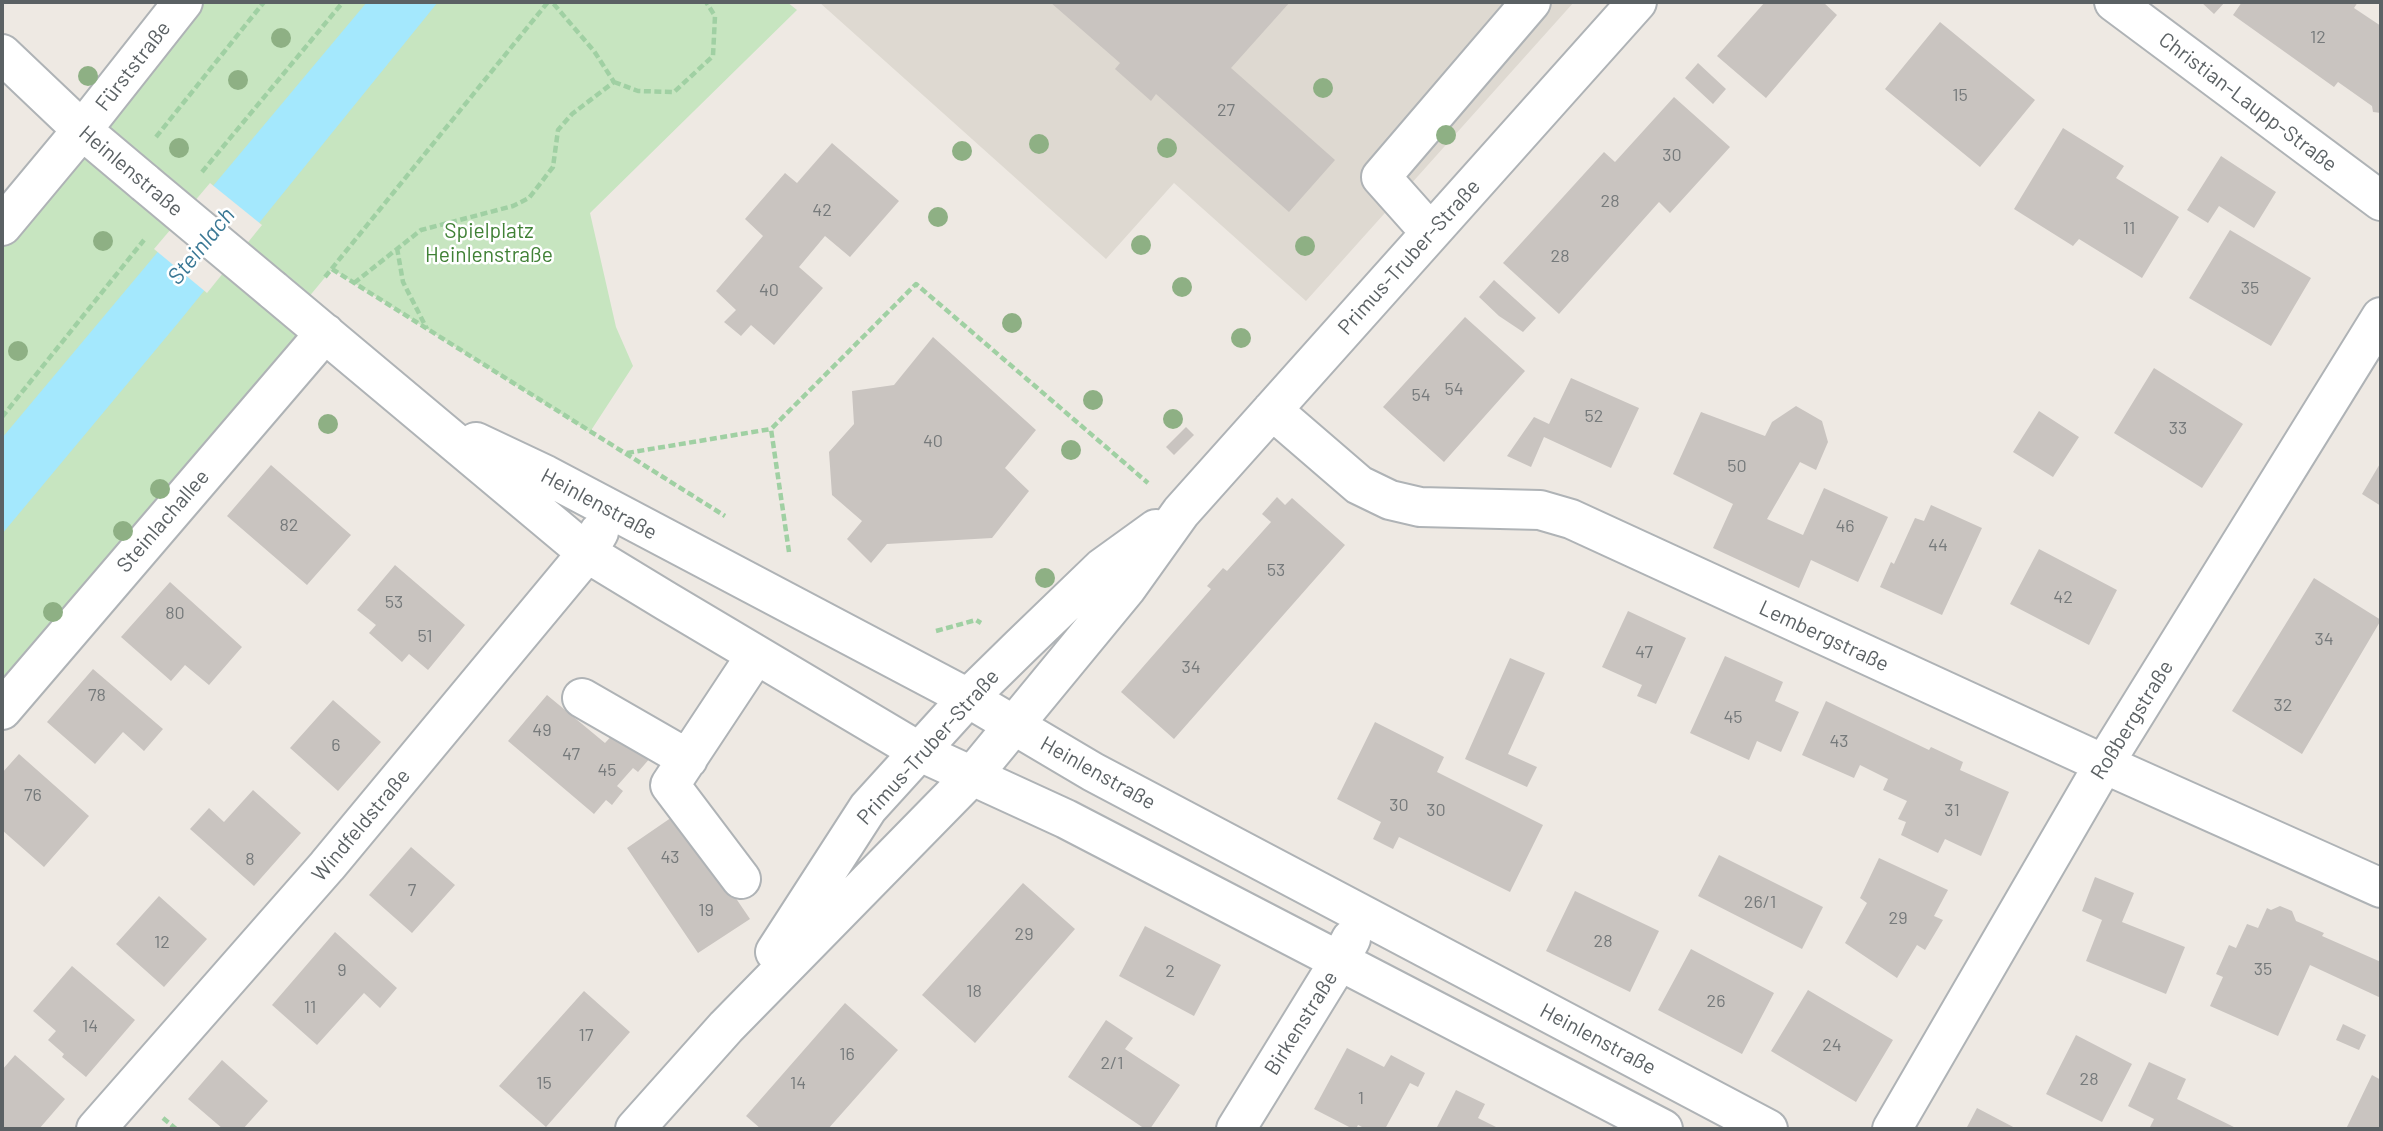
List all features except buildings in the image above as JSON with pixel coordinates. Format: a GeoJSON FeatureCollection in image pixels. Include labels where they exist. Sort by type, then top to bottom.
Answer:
{"type":"FeatureCollection","features":[{"type":"Feature","properties":{"kind":"street","name":"Fürststraße"},"geometry":{"type":"LineString","coordinates":[[2,226],[183,2]]}},
{"type":"Feature","properties":{"kind":"street"},"geometry":{"type":"LineString","coordinates":[[1430,232],[1381,177],[1531,2]]}},
{"type":"Feature","properties":{"kind":"street","name":"Primus-Truber-Straße"},"geometry":{"type":"LineString","coordinates":[[635,1129],[726,1027],[972,776],[1056,670],[1126,589],[1181,512],[1637,2]]}},
{"type":"Feature","properties":{"kind":"street","name":"Christian-Laupp-Straße"},"geometry":{"type":"LineString","coordinates":[[2114,2],[2381,201]]}},
{"type":"Feature","properties":{"kind":"street","name":"Heinlenstraße"},"geometry":{"type":"LineString","coordinates":[[2,54],[82,130],[137,177],[587,553],[920,752],[1066,819],[1662,1129]]}},
{"type":"Feature","properties":{"kind":"street","name":"Steinlachallee"},"geometry":{"type":"LineString","coordinates":[[2,710],[299,311]]}},
{"type":"Feature","properties":{"kind":"street","name":"Roßbergstraße"},"geometry":{"type":"LineString","coordinates":[[1892,1129],[2104,764],[2381,317]]}},
{"type":"Feature","properties":{"kind":"street","name":"Lembergstraße"},"geometry":{"type":"LineString","coordinates":[[1272,410],[1359,485],[1390,500],[1420,507],[1540,510],[1571,519],[2381,888]]}},
{"type":"Feature","properties":{"kind":"street","name":"Heinlenstraße"},"geometry":{"type":"LineString","coordinates":[[426,419],[546,475],[968,698],[1093,772],[1768,1129]]}},
{"type":"Feature","properties":{"kind":"street","name":"Windfeldstraße"},"geometry":{"type":"LineString","coordinates":[[96,1129],[327,866],[587,553],[611,510]]}},
{"type":"Feature","properties":{"kind":"street","name":"Primus-Truber-Straße"},"geometry":{"type":"LineString","coordinates":[[726,1027],[868,808],[968,698],[1102,568],[1181,512]]}},
{"type":"Feature","properties":{"kind":"street"},"geometry":{"type":"LineString","coordinates":[[741,879],[670,785],[756,655]]}},
{"type":"Feature","properties":{"kind":"street"},"geometry":{"type":"LineString","coordinates":[[582,698],[688,759]]}},
{"type":"Feature","properties":{"kind":"street","name":"Birkenstraße"},"geometry":{"type":"LineString","coordinates":[[1236,1129],[1340,960],[1363,915]]}},
{"type":"Feature","properties":{"kind":"path"},"geometry":{"type":"LineString","coordinates":[[137,177],[264,2]]}},
{"type":"Feature","properties":{"kind":"path"},"geometry":{"type":"LineString","coordinates":[[206,167],[343,2]]}},
{"type":"Feature","properties":{"kind":"path"},"geometry":{"type":"LineString","coordinates":[[299,311],[550,2],[594,51],[614,82],[638,91],[674,92],[713,57],[715,16],[706,2]]}},
{"type":"Feature","properties":{"kind":"path"},"geometry":{"type":"LineString","coordinates":[[354,283],[421,230],[513,206],[529,198],[553,167],[558,130],[572,114],[614,82]]}},
{"type":"Feature","properties":{"kind":"path"},"geometry":{"type":"LineString","coordinates":[[397,248],[403,282],[427,328]]}},
{"type":"Feature","properties":{"kind":"path"},"geometry":{"type":"LineString","coordinates":[[2,417],[134,253]]}},
{"type":"Feature","properties":{"kind":"path"},"geometry":{"type":"LineString","coordinates":[[332,269],[731,520]]}},
{"type":"Feature","properties":{"kind":"path"},"geometry":{"type":"LineString","coordinates":[[625,454],[771,429],[916,284],[1181,512]]}},
{"type":"Feature","properties":{"kind":"path"},"geometry":{"type":"LineString","coordinates":[[771,429],[789,557],[778,550]]}},
{"type":"Feature","properties":{"kind":"path"},"geometry":{"type":"LineString","coordinates":[[934,631],[976,620],[1020,647]]}},
{"type":"Feature","properties":{"kind":"shaded area"},"geometry":{"type":"Polygon","coordinates":[[[819,2],[1574,2],[1306,301],[1174,183],[1106,259],[819,2]]]}},
{"type":"Feature","properties":{"kind":"green space","name":"Spielplatz Heinlenstraße"},"geometry":{"type":"Polygon","coordinates":[[[183,2],[787,2],[797,10],[590,213],[616,327],[633,366],[590,432],[332,269],[298,310],[325,333],[2,710],[2,226],[183,2]]]}},
{"type":"Feature","properties":{"kind":"water","name":"Steinlach"},"geometry":{"type":"Polygon","coordinates":[[[367,2],[438,2],[178,323],[2,534],[2,438],[367,2]]]}},
{"type":"Feature","properties":{"kind":"pier"},"geometry":{"type":"Polygon","coordinates":[[[210,183],[262,225],[207,293],[154,249],[210,183]]]}}]}
